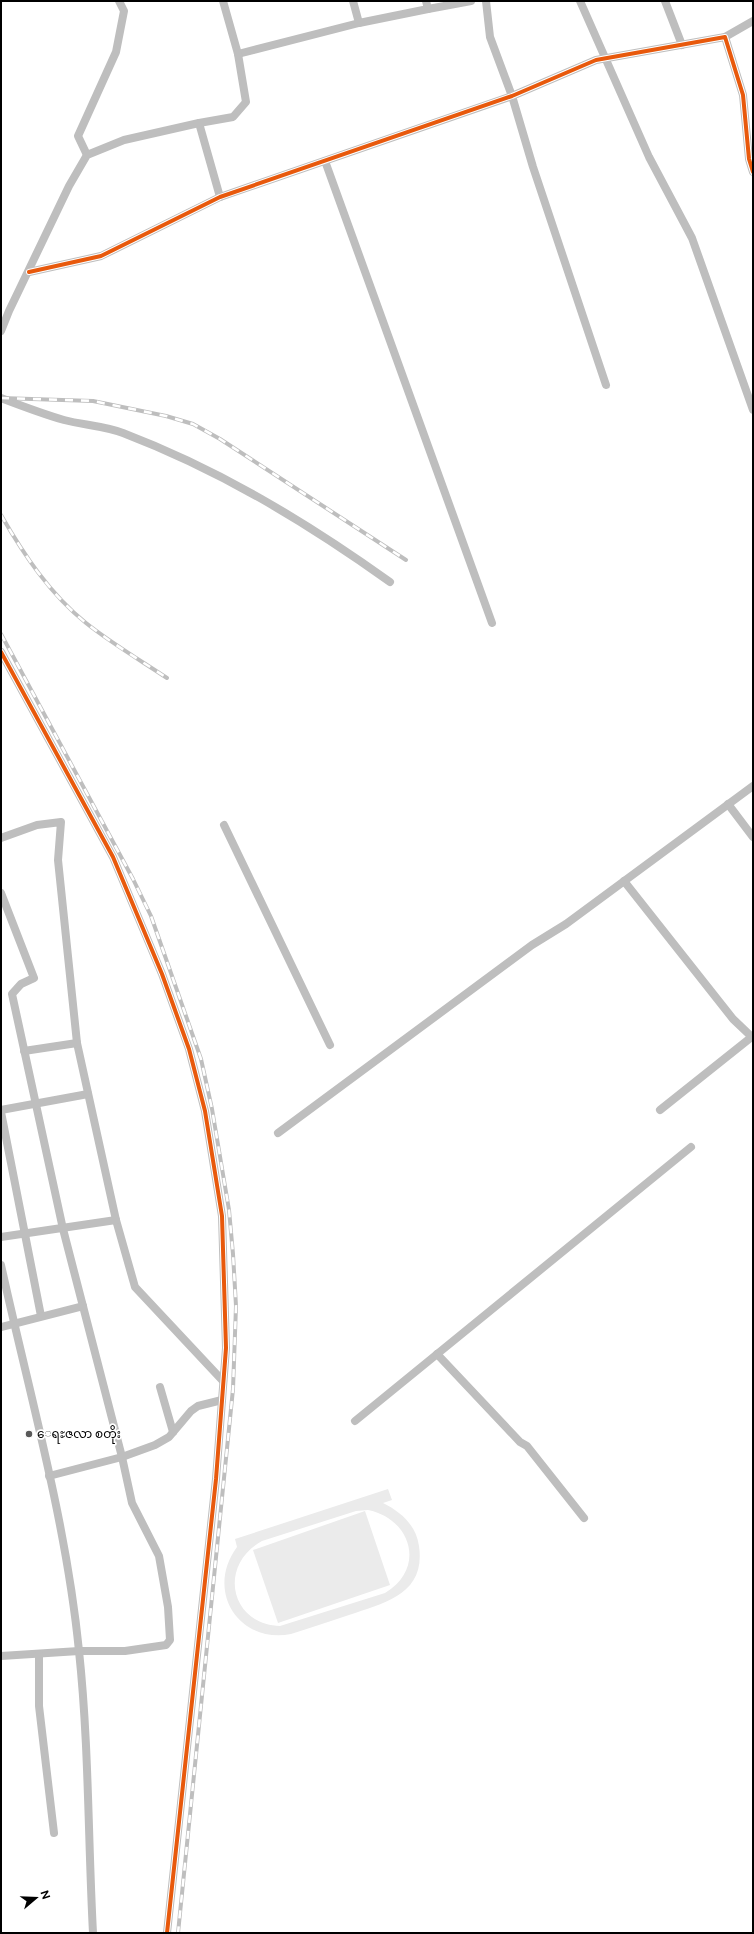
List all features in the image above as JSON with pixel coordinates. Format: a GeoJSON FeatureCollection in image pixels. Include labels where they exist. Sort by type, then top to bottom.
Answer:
{"type":"FeatureCollection","features":[{"type":"Feature","properties":{"kind":"street"},"geometry":{"type":"LineString","coordinates":[[87,155],[78,136],[116,52],[124,11],[119,1]]}},
{"type":"Feature","properties":{"kind":"street"},"geometry":{"type":"LineString","coordinates":[[1,331],[9,311],[69,186],[87,155],[124,140],[233,117],[246,102],[238,54],[223,1]]}},
{"type":"Feature","properties":{"kind":"street"},"geometry":{"type":"LineString","coordinates":[[353,1],[359,23]]}},
{"type":"Feature","properties":{"kind":"street"},"geometry":{"type":"LineString","coordinates":[[238,54],[427,5],[471,1]]}},
{"type":"Feature","properties":{"kind":"street"},"geometry":{"type":"LineString","coordinates":[[486,1],[490,37],[512,96],[533,167],[606,385]]}},
{"type":"Feature","properties":{"kind":"street"},"geometry":{"type":"LineString","coordinates":[[580,1],[607,58],[649,156],[692,238],[753,410]]}},
{"type":"Feature","properties":{"kind":"street"},"geometry":{"type":"LineString","coordinates":[[665,1],[682,45]]}},
{"type":"Feature","properties":{"kind":"street"},"geometry":{"type":"LineString","coordinates":[[29,272],[101,256],[220,197],[512,96],[596,60],[725,37],[753,21]]}},
{"type":"Feature","properties":{"kind":"street"},"geometry":{"type":"LineString","coordinates":[[725,37],[743,95],[749,159],[753,172]]}},
{"type":"Feature","properties":{"kind":"street"},"geometry":{"type":"LineString","coordinates":[[199,123],[220,197]]}},
{"type":"Feature","properties":{"kind":"street"},"geometry":{"type":"LineString","coordinates":[[325,161],[492,623]]}},
{"type":"Feature","properties":{"kind":"street"},"geometry":{"type":"LineString","coordinates":[[1,398],[63,420],[121,432],[164,450],[248,490],[304,522],[390,582]]}},
{"type":"Feature","properties":{"kind":"street"},"geometry":{"type":"LineString","coordinates":[[1,652],[113,857],[162,974],[189,1050],[205,1111],[222,1216],[226,1348],[216,1479],[167,1933]]}},
{"type":"Feature","properties":{"kind":"street"},"geometry":{"type":"LineString","coordinates":[[278,1132],[532,945],[566,924],[753,786]]}},
{"type":"Feature","properties":{"kind":"street"},"geometry":{"type":"LineString","coordinates":[[728,804],[753,837]]}},
{"type":"Feature","properties":{"kind":"street"},"geometry":{"type":"LineString","coordinates":[[1,838],[37,825],[61,822],[58,860],[77,1043],[116,1220],[134,1287],[223,1381]]}},
{"type":"Feature","properties":{"kind":"street"},"geometry":{"type":"LineString","coordinates":[[224,825],[330,1045]]}},
{"type":"Feature","properties":{"kind":"street"},"geometry":{"type":"LineString","coordinates":[[624,881],[732,1019],[753,1037],[660,1110]]}},
{"type":"Feature","properties":{"kind":"street"},"geometry":{"type":"LineString","coordinates":[[1,893],[34,978],[22,984],[12,994],[63,1229],[122,1457],[132,1503],[159,1556],[168,1607],[170,1640],[166,1645],[125,1651],[80,1651],[1,1656]]}},
{"type":"Feature","properties":{"kind":"street"},"geometry":{"type":"LineString","coordinates":[[24,1051],[77,1043]]}},
{"type":"Feature","properties":{"kind":"street"},"geometry":{"type":"LineString","coordinates":[[41,1316],[1,1111],[88,1094]]}},
{"type":"Feature","properties":{"kind":"street"},"geometry":{"type":"LineString","coordinates":[[355,1421],[691,1147]]}},
{"type":"Feature","properties":{"kind":"street"},"geometry":{"type":"LineString","coordinates":[[1,1237],[25,1235],[116,1220]]}},
{"type":"Feature","properties":{"kind":"street"},"geometry":{"type":"LineString","coordinates":[[1,1265],[68,1565],[80,1651],[87,1756],[93,1933]]}},
{"type":"Feature","properties":{"kind":"street"},"geometry":{"type":"LineString","coordinates":[[1,1326],[83,1306]]}},
{"type":"Feature","properties":{"kind":"street"},"geometry":{"type":"LineString","coordinates":[[437,1354],[520,1442],[527,1446],[584,1518]]}},
{"type":"Feature","properties":{"kind":"street"},"geometry":{"type":"LineString","coordinates":[[160,1387],[173,1432]]}},
{"type":"Feature","properties":{"kind":"street"},"geometry":{"type":"LineString","coordinates":[[49,1476],[122,1457],[155,1445],[169,1437],[191,1410],[198,1406],[222,1400]]}},
{"type":"Feature","properties":{"kind":"street"},"geometry":{"type":"LineString","coordinates":[[39,1654],[39,1706],[54,1833]]}},
{"type":"Feature","properties":{"kind":"shaded area"},"geometry":{"type":"Polygon","coordinates":[[[388,1489],[392,1500],[383,1503],[402,1515],[415,1532],[419,1546],[419,1562],[416,1575],[409,1586],[389,1601],[291,1634],[272,1635],[256,1631],[242,1622],[232,1610],[226,1596],[224,1580],[228,1563],[237,1547],[235,1539],[388,1489]],[[368,1510],[356,1511],[262,1541],[248,1552],[239,1565],[235,1579],[236,1592],[241,1605],[250,1616],[263,1623],[280,1626],[385,1593],[398,1583],[406,1571],[409,1559],[408,1546],[404,1534],[395,1523],[383,1515],[368,1510]]]}},
{"type":"Feature","properties":{"kind":"shaded area"},"geometry":{"type":"Polygon","coordinates":[[[365,1511],[390,1585],[278,1623],[253,1550],[365,1511]]]}},
{"type":"Feature","properties":{"kind":"railway"},"geometry":{"type":"LineString","coordinates":[[1,398],[93,401],[166,416],[193,424],[220,439],[406,560]]}},
{"type":"Feature","properties":{"kind":"railway"},"geometry":{"type":"LineString","coordinates":[[1,515],[19,545],[49,587],[73,612],[105,638],[167,678]]}},
{"type":"Feature","properties":{"kind":"railway"},"geometry":{"type":"LineString","coordinates":[[1,634],[133,879],[151,916],[201,1059],[212,1109],[229,1210],[236,1306],[233,1389],[178,1933]]}},
{"type":"Feature","properties":{"kind":"cycle path"},"geometry":{"type":"LineString","coordinates":[[29,272],[101,256],[220,197],[512,96],[596,60],[725,37],[743,95],[749,159],[753,172]]}},
{"type":"Feature","properties":{"kind":"cycle path"},"geometry":{"type":"LineString","coordinates":[[1,652],[113,857],[162,974],[189,1049],[205,1111],[222,1216],[226,1348],[216,1479],[167,1933]]}},
{"type":"Feature","properties":{"kind":"place","name":"ေရႊဇလာ စတိုး"},"geometry":{"type":"Point","coordinates":[29,1434]}}]}
